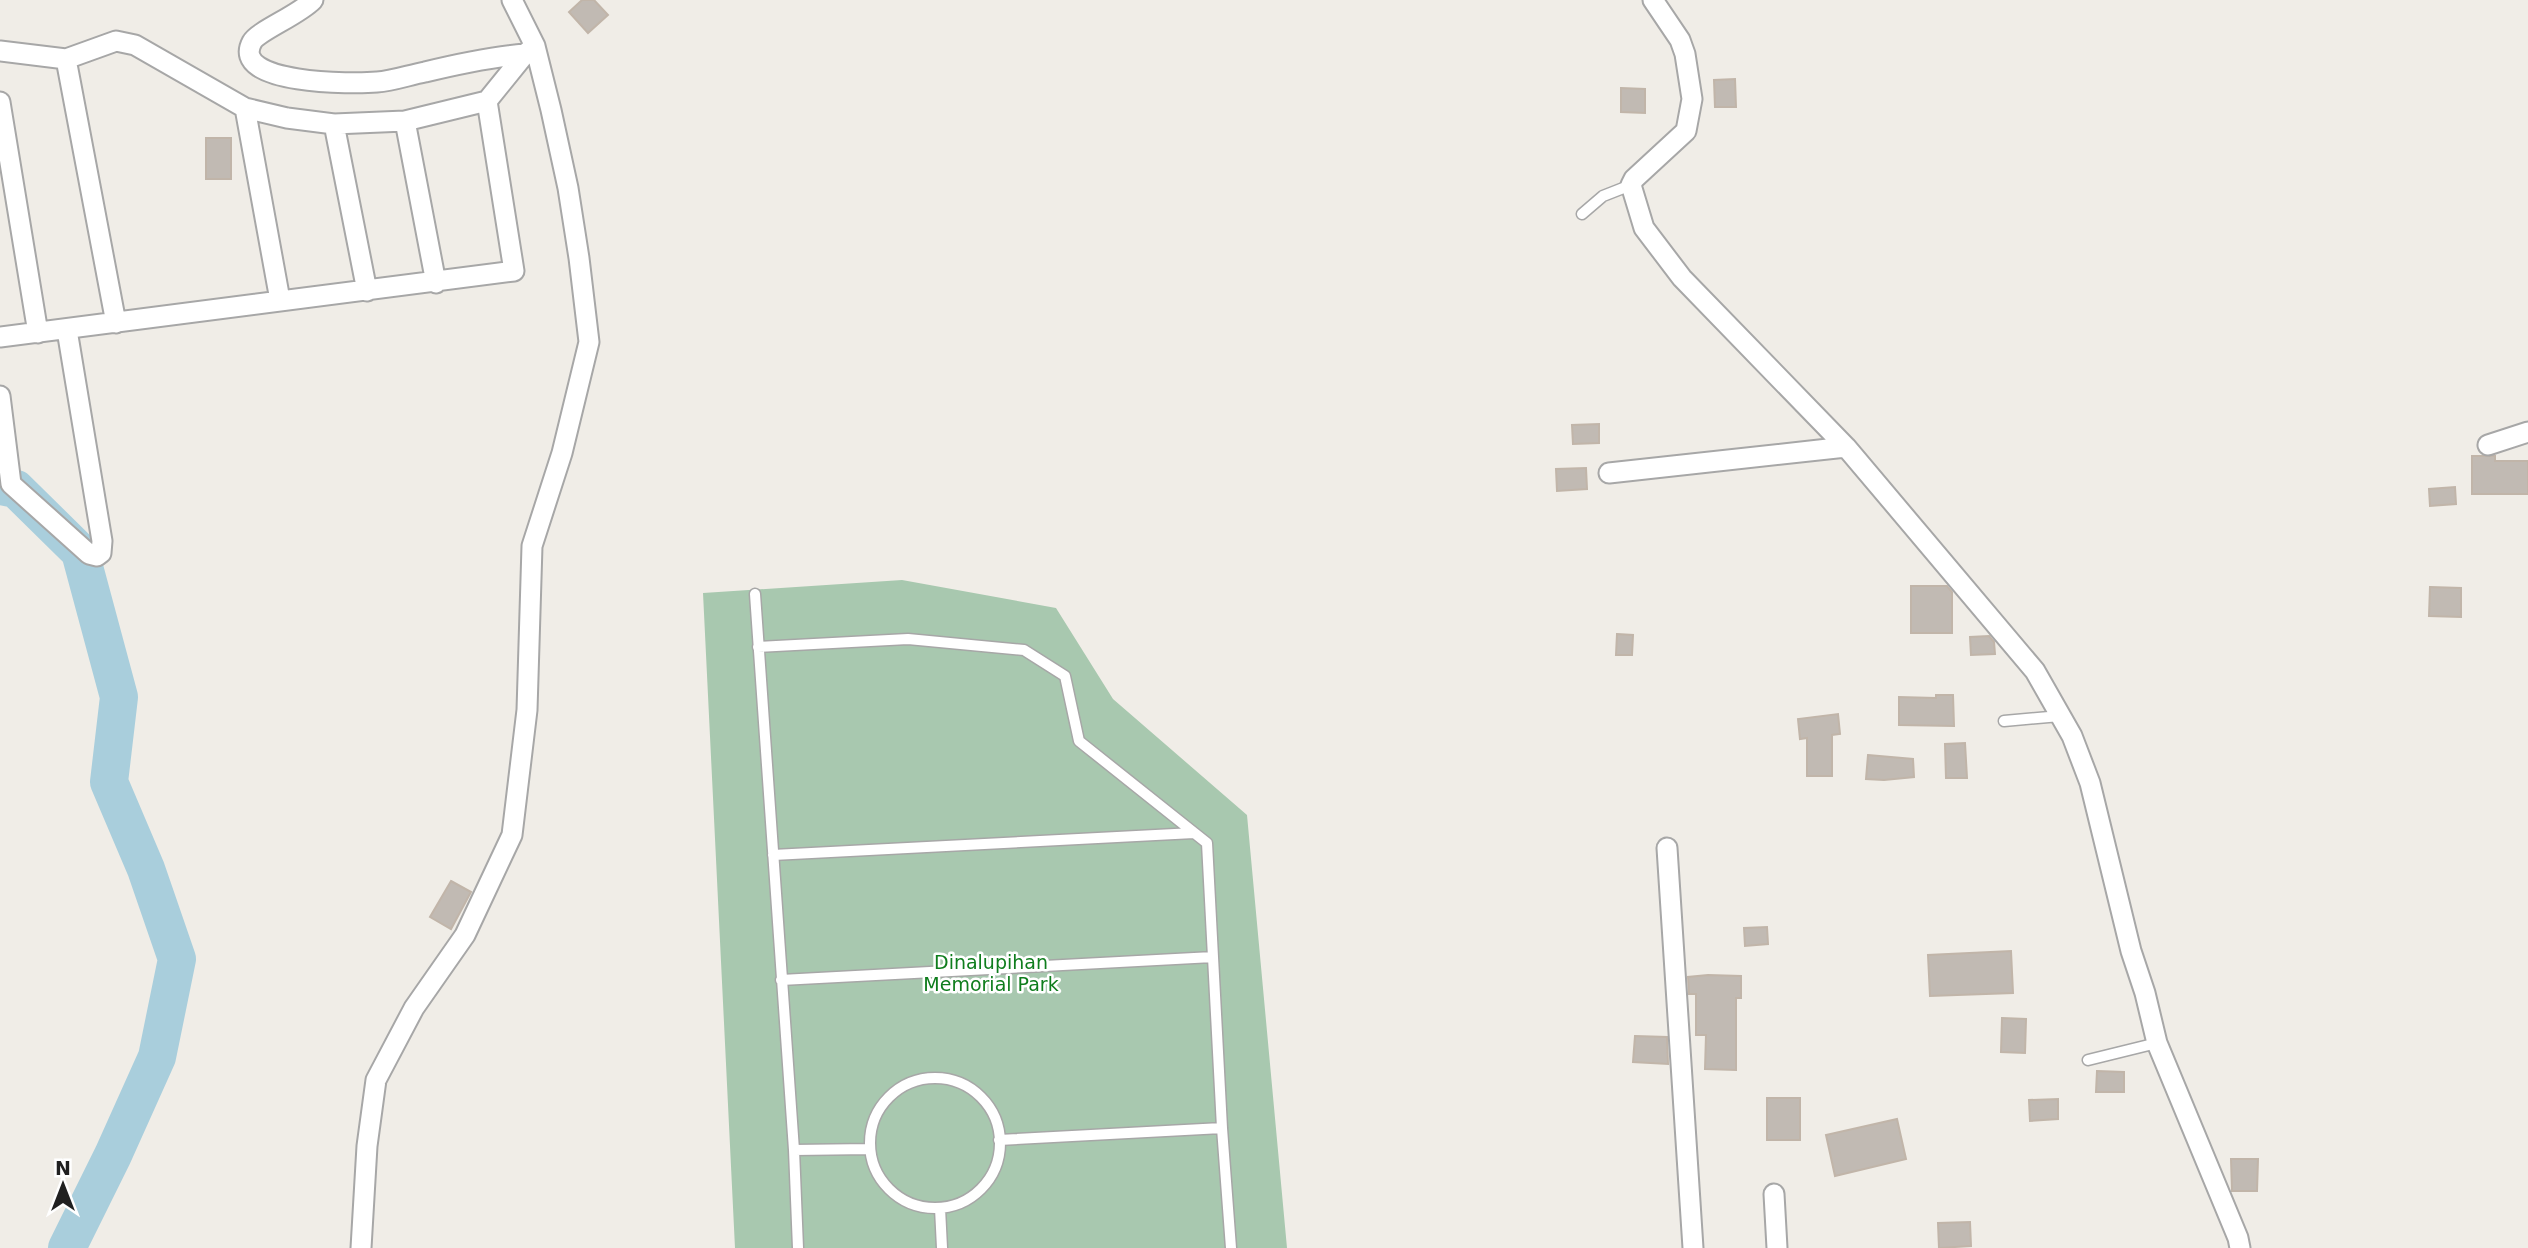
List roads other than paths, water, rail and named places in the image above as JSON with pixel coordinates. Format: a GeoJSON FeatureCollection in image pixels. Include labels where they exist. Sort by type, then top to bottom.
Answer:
{"type":"FeatureCollection","features":[{"type":"Feature","properties":{"kind":"street"},"geometry":{"type":"LineString","coordinates":[[313,0],[296,15],[257,36],[251,43],[249,54],[253,64],[279,75],[315,81],[379,82],[530,50]]}},
{"type":"Feature","properties":{"kind":"street"},"geometry":{"type":"LineString","coordinates":[[361,1248],[367,1146],[376,1080],[414,1008],[465,935],[512,835],[527,710],[532,546],[562,453],[589,342],[568,188],[530,50],[512,0]]}},
{"type":"Feature","properties":{"kind":"street"},"geometry":{"type":"LineString","coordinates":[[1653,0],[1673,27],[1683,47],[1692,99],[1686,131],[1630,185],[1644,228],[1682,278],[1846,447],[2035,671],[2072,736],[2090,783],[2131,951],[2157,1043],[2233,1225],[2240,1248]]}},
{"type":"Feature","properties":{"kind":"street"},"geometry":{"type":"LineString","coordinates":[[0,51],[66,58],[116,41],[135,45],[245,108],[287,118],[334,124],[405,121],[487,101],[530,50]]}},
{"type":"Feature","properties":{"kind":"street"},"geometry":{"type":"LineString","coordinates":[[66,58],[116,323]]}},
{"type":"Feature","properties":{"kind":"street"},"geometry":{"type":"LineString","coordinates":[[0,337],[514,271],[487,101]]}},
{"type":"Feature","properties":{"kind":"street"},"geometry":{"type":"LineString","coordinates":[[0,102],[38,333]]}},
{"type":"Feature","properties":{"kind":"street"},"geometry":{"type":"LineString","coordinates":[[245,108],[279,300]]}},
{"type":"Feature","properties":{"kind":"street"},"geometry":{"type":"LineString","coordinates":[[405,121],[436,283]]}},
{"type":"Feature","properties":{"kind":"street"},"geometry":{"type":"LineString","coordinates":[[334,124],[367,290]]}},
{"type":"Feature","properties":{"kind":"street"},"geometry":{"type":"LineString","coordinates":[[0,396],[6,478],[89,554],[97,556],[101,553],[102,541],[67,330]]}},
{"type":"Feature","properties":{"kind":"street"},"geometry":{"type":"LineString","coordinates":[[2487,444],[2528,432]]}},
{"type":"Feature","properties":{"kind":"street"},"geometry":{"type":"LineString","coordinates":[[1609,473],[1846,447]]}},
{"type":"Feature","properties":{"kind":"street"},"geometry":{"type":"LineString","coordinates":[[1667,848],[1693,1248]]}},
{"type":"Feature","properties":{"kind":"street"},"geometry":{"type":"LineString","coordinates":[[1774,1194],[1777,1248]]}},
{"type":"Feature","properties":{"kind":"lane"},"geometry":{"type":"LineString","coordinates":[[1582,214],[1604,196],[1630,185]]}},
{"type":"Feature","properties":{"kind":"lane"},"geometry":{"type":"LineString","coordinates":[[755,594],[794,1150],[798,1248]]}},
{"type":"Feature","properties":{"kind":"lane"},"geometry":{"type":"LineString","coordinates":[[758,647],[908,639],[1024,650],[1065,676],[1079,741],[1207,843],[1231,1248]]}},
{"type":"Feature","properties":{"kind":"lane"},"geometry":{"type":"LineString","coordinates":[[2004,721],[2060,716]]}},
{"type":"Feature","properties":{"kind":"lane"},"geometry":{"type":"LineString","coordinates":[[773,855],[1194,833]]}},
{"type":"Feature","properties":{"kind":"lane"},"geometry":{"type":"LineString","coordinates":[[781,980],[1213,957]]}},
{"type":"Feature","properties":{"kind":"lane"},"geometry":{"type":"LineString","coordinates":[[2088,1059],[2157,1043]]}},
{"type":"Feature","properties":{"kind":"lane"},"geometry":{"type":"LineString","coordinates":[[923,1079],[951,1080],[973,1090],[989,1107],[999,1129],[999,1140],[1000,1153],[992,1175],[976,1194],[954,1206],[928,1209],[904,1202],[885,1186],[871,1162],[869,1135],[878,1109],[898,1089],[923,1079]]}},
{"type":"Feature","properties":{"kind":"lane"},"geometry":{"type":"LineString","coordinates":[[999,1140],[1222,1128]]}},
{"type":"Feature","properties":{"kind":"lane"},"geometry":{"type":"LineString","coordinates":[[794,1150],[870,1149]]}},
{"type":"Feature","properties":{"kind":"lane"},"geometry":{"type":"LineString","coordinates":[[940,1208],[942,1248]]}},
{"type":"Feature","properties":{"kind":"waterway"},"geometry":{"type":"LineString","coordinates":[[0,486],[16,489],[80,552],[119,697],[109,782],[146,869],[177,959],[157,1057],[67,1248]]}},
{"type":"Feature","properties":{"kind":"park label","name":"Dinalupihan Memorial Park"},"geometry":{"type":"Point","coordinates":[991,973]}}]}
